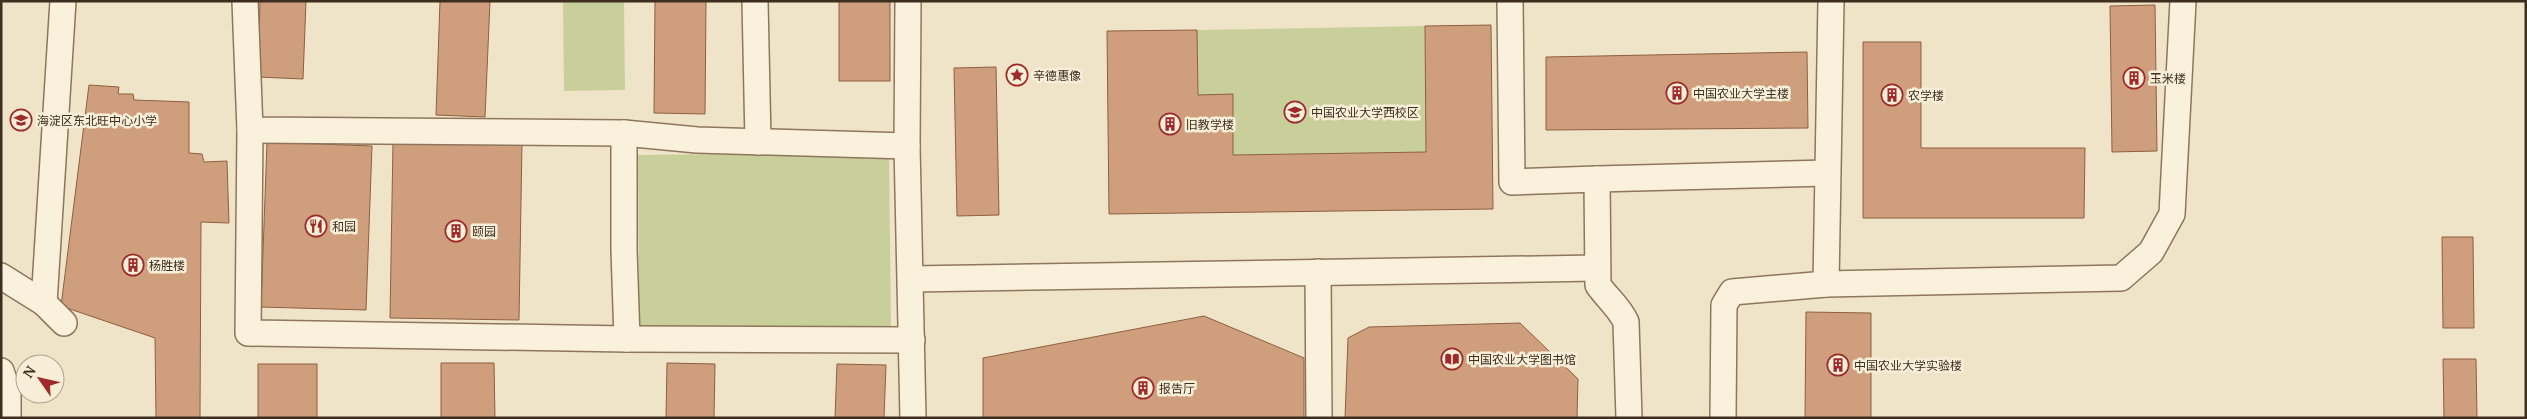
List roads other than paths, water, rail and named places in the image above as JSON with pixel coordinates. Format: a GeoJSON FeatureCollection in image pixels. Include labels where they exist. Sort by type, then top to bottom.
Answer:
{"type":"FeatureCollection","features":[{"type":"Feature","properties":{"kind":"street"},"geometry":{"type":"LineString","coordinates":[[44,303],[63,1]]}},
{"type":"Feature","properties":{"kind":"street"},"geometry":{"type":"LineString","coordinates":[[246,1],[250,130],[248,333],[627,339],[912,340]]}},
{"type":"Feature","properties":{"kind":"street"},"geometry":{"type":"LineString","coordinates":[[755,1],[758,142]]}},
{"type":"Feature","properties":{"kind":"street"},"geometry":{"type":"LineString","coordinates":[[908,1],[907,146],[913,418]]}},
{"type":"Feature","properties":{"kind":"street"},"geometry":{"type":"LineString","coordinates":[[1510,1],[1512,182],[1827,173]]}},
{"type":"Feature","properties":{"kind":"street"},"geometry":{"type":"LineString","coordinates":[[1826,284],[1831,1]]}},
{"type":"Feature","properties":{"kind":"street"},"geometry":{"type":"LineString","coordinates":[[1723,418],[1724,305],[1732,292],[1826,284],[2121,278],[2151,252],[2172,214],[2183,1]]}},
{"type":"Feature","properties":{"kind":"street"},"geometry":{"type":"LineString","coordinates":[[250,130],[624,133],[697,140],[907,146]]}},
{"type":"Feature","properties":{"kind":"street"},"geometry":{"type":"LineString","coordinates":[[624,133],[624,250],[627,339]]}},
{"type":"Feature","properties":{"kind":"street"},"geometry":{"type":"LineString","coordinates":[[1597,179],[1596,268],[1598,284],[1605,296],[1620,310],[1626,322],[1629,418]]}},
{"type":"Feature","properties":{"kind":"street"},"geometry":{"type":"LineString","coordinates":[[911,279],[1596,268]]}},
{"type":"Feature","properties":{"kind":"street"},"geometry":{"type":"LineString","coordinates":[[1318,272],[1319,418]]}},
{"type":"Feature","properties":{"kind":"street"},"geometry":{"type":"LineString","coordinates":[[1,276],[44,303],[64,323]]}},
{"type":"Feature","properties":{"kind":"street"},"geometry":{"type":"LineString","coordinates":[[1,371],[8,391],[8,418]]}},
{"type":"Feature","properties":{"kind":"place","name":"辛德惠像"},"geometry":{"type":"Point","coordinates":[1017,75]}},
{"type":"Feature","properties":{"kind":"place","name":"玉米楼"},"geometry":{"type":"Point","coordinates":[2134,78]}},
{"type":"Feature","properties":{"kind":"place","name":"中国农业大学主楼"},"geometry":{"type":"Point","coordinates":[1677,93]}},
{"type":"Feature","properties":{"kind":"place","name":"农学楼"},"geometry":{"type":"Point","coordinates":[1892,95]}},
{"type":"Feature","properties":{"kind":"place","name":"中国农业大学西校区"},"geometry":{"type":"Point","coordinates":[1295,112]}},
{"type":"Feature","properties":{"kind":"place","name":"海淀区东北旺中心小学"},"geometry":{"type":"Point","coordinates":[21,120]}},
{"type":"Feature","properties":{"kind":"place","name":"旧教学楼"},"geometry":{"type":"Point","coordinates":[1170,124]}},
{"type":"Feature","properties":{"kind":"place","name":"和园"},"geometry":{"type":"Point","coordinates":[316,226]}},
{"type":"Feature","properties":{"kind":"place","name":"颐园"},"geometry":{"type":"Point","coordinates":[456,231]}},
{"type":"Feature","properties":{"kind":"place","name":"杨胜楼"},"geometry":{"type":"Point","coordinates":[133,265]}},
{"type":"Feature","properties":{"kind":"place","name":"中国农业大学图书馆"},"geometry":{"type":"Point","coordinates":[1452,359]}},
{"type":"Feature","properties":{"kind":"place","name":"中国农业大学实验楼"},"geometry":{"type":"Point","coordinates":[1838,365]}},
{"type":"Feature","properties":{"kind":"place","name":"报告厅"},"geometry":{"type":"Point","coordinates":[1143,388]}}]}
